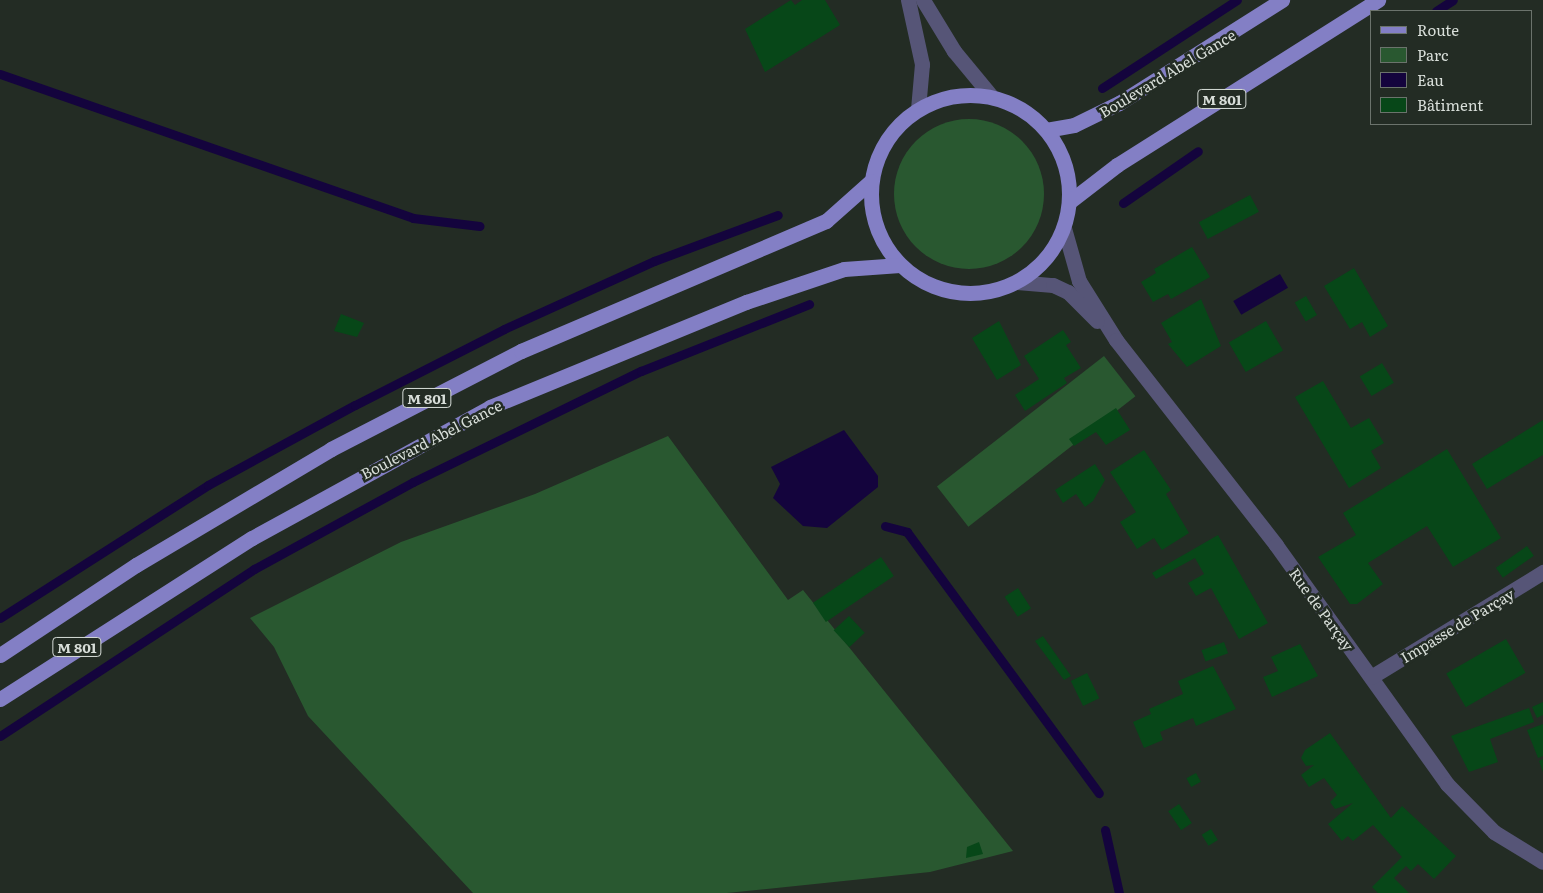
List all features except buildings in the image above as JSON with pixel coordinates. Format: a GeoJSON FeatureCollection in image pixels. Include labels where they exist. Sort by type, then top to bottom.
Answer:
{"type":"FeatureCollection","features":[{"type":"Feature","properties":{"kind":"main road","name":"Boulevard Abel Gance"},"geometry":{"type":"LineString","coordinates":[[1046,130],[1074,125],[1119,103],[1282,0]]}},
{"type":"Feature","properties":{"kind":"main road","name":"M 801"},"geometry":{"type":"LineString","coordinates":[[1069,202],[1117,165],[1378,0]]}},
{"type":"Feature","properties":{"kind":"main road","name":"M 801"},"geometry":{"type":"LineString","coordinates":[[0,655],[136,565],[331,449],[520,351],[826,221],[871,181],[886,141],[918,109],[962,95],[992,97],[1021,109],[1046,130],[1064,164],[1069,202],[1064,228],[1046,259],[1017,282],[988,293],[956,293],[926,284],[900,265],[879,235],[871,181]]}},
{"type":"Feature","properties":{"kind":"main road","name":"Boulevard Abel Gance"},"geometry":{"type":"LineString","coordinates":[[0,699],[252,538],[490,407],[746,302],[844,269],[900,265]]}},
{"type":"Feature","properties":{"kind":"street"},"geometry":{"type":"LineString","coordinates":[[908,0],[922,64],[918,109]]}},
{"type":"Feature","properties":{"kind":"street"},"geometry":{"type":"LineString","coordinates":[[923,0],[954,51],[992,97]]}},
{"type":"Feature","properties":{"kind":"street","name":"Rue de Parçay"},"geometry":{"type":"LineString","coordinates":[[1064,228],[1079,281],[1116,340],[1276,545],[1468,810],[1516,849],[1543,862]]}},
{"type":"Feature","properties":{"kind":"street","name":"Rue de Parçay"},"geometry":{"type":"LineString","coordinates":[[1017,282],[1053,285],[1068,292],[1116,340]]}},
{"type":"Feature","properties":{"kind":"street","name":"Impasse de Parçay"},"geometry":{"type":"LineString","coordinates":[[1371,677],[1543,572]]}},
{"type":"Feature","properties":{"kind":"green space"},"geometry":{"type":"Polygon","coordinates":[[[969,119],[984,120],[998,124],[1011,131],[1022,141],[1032,152],[1039,165],[1043,179],[1043,209],[1039,223],[1032,236],[1022,247],[1011,257],[998,264],[984,268],[969,269],[954,268],[940,264],[927,257],[916,247],[906,236],[899,223],[895,209],[894,194],[895,179],[899,165],[906,152],[916,141],[927,131],[940,124],[954,120],[969,119]]]}},
{"type":"Feature","properties":{"kind":"green space"},"geometry":{"type":"Polygon","coordinates":[[[1104,356],[1135,396],[968,527],[937,487],[1104,356]]]}},
{"type":"Feature","properties":{"kind":"green space"},"geometry":{"type":"Polygon","coordinates":[[[668,436],[788,600],[803,590],[1013,851],[930,872],[727,893],[473,893],[308,716],[274,647],[250,618],[401,542],[535,494],[668,436]]]}},
{"type":"Feature","properties":{"kind":"water"},"geometry":{"type":"Polygon","coordinates":[[[1280,274],[1288,288],[1241,315],[1233,301],[1280,274]]]}},
{"type":"Feature","properties":{"kind":"water"},"geometry":{"type":"Polygon","coordinates":[[[844,430],[878,476],[878,487],[827,528],[803,526],[773,498],[780,484],[771,467],[844,430]]]}},
{"type":"Feature","properties":{"kind":"waterway"},"geometry":{"type":"LineString","coordinates":[[1102,88],[1237,0]]}},
{"type":"Feature","properties":{"kind":"waterway"},"geometry":{"type":"LineString","coordinates":[[1438,10],[1453,0]]}},
{"type":"Feature","properties":{"kind":"waterway"},"geometry":{"type":"LineString","coordinates":[[0,74],[413,218],[480,226]]}},
{"type":"Feature","properties":{"kind":"waterway"},"geometry":{"type":"LineString","coordinates":[[1123,203],[1198,151]]}},
{"type":"Feature","properties":{"kind":"waterway"},"geometry":{"type":"LineString","coordinates":[[0,618],[208,485],[355,405],[504,329],[654,261],[778,215]]}},
{"type":"Feature","properties":{"kind":"waterway"},"geometry":{"type":"LineString","coordinates":[[0,736],[254,569],[413,482],[641,371],[809,304]]}},
{"type":"Feature","properties":{"kind":"waterway"},"geometry":{"type":"LineString","coordinates":[[885,526],[907,532],[1099,793]]}},
{"type":"Feature","properties":{"kind":"waterway"},"geometry":{"type":"LineString","coordinates":[[1105,830],[1119,893]]}}]}
